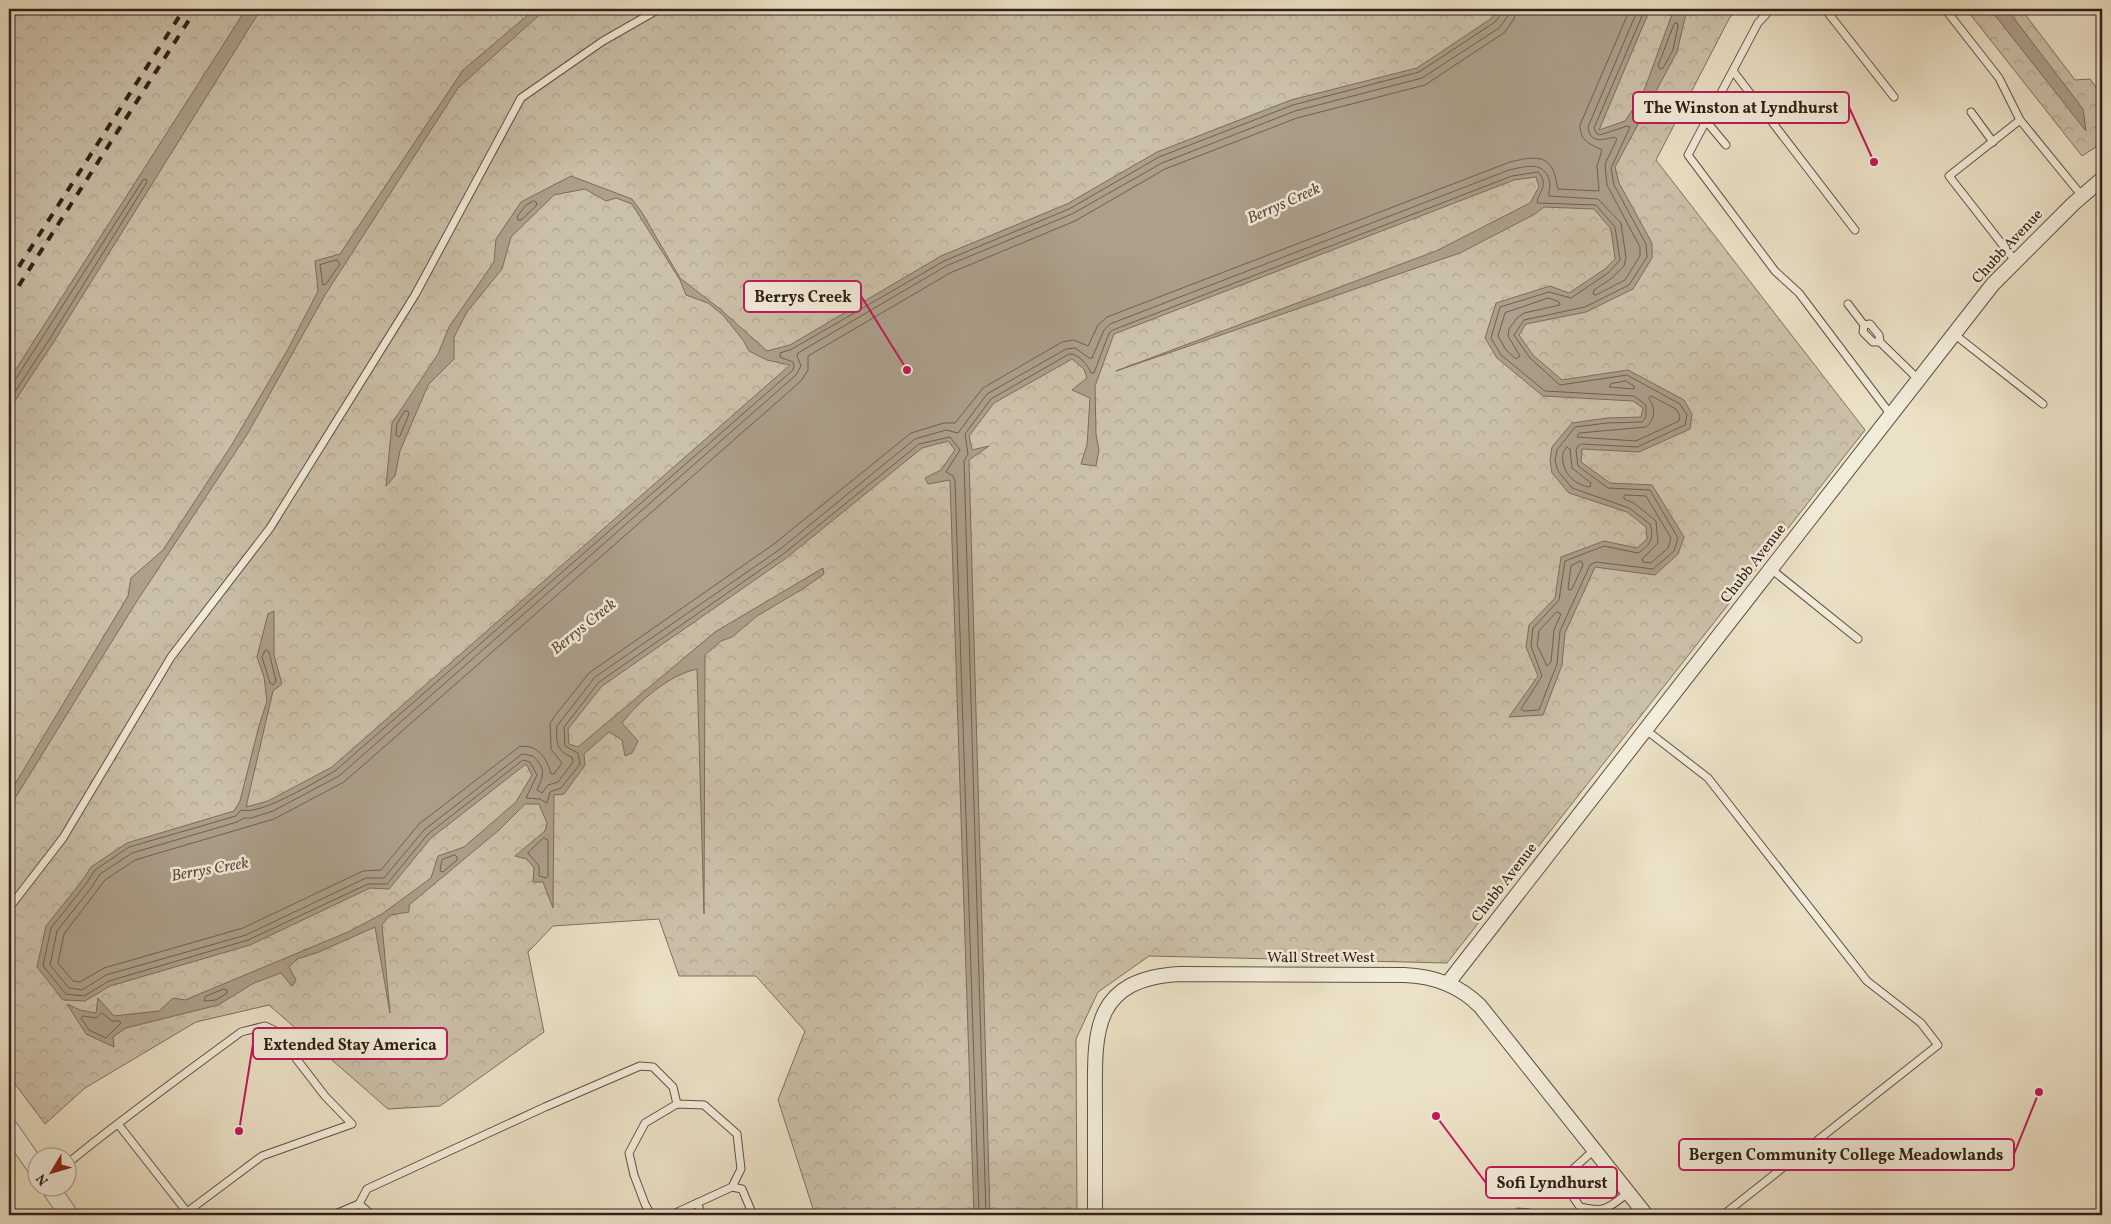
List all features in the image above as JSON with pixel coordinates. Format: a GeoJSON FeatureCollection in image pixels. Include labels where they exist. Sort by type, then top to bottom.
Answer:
{"type":"FeatureCollection","features":[{"type":"Feature","properties":{"kind":"street","name":"Chubb Avenue"},"geometry":{"type":"LineString","coordinates":[[1448,983],[1993,284],[2016,262],[2031,244],[2102,179]]}},
{"type":"Feature","properties":{"kind":"street","name":"Wall Street West"},"geometry":{"type":"LineString","coordinates":[[1095,1215],[1096,1038],[1104,1014],[1116,998],[1131,985],[1150,978],[1180,974],[1404,975],[1426,977],[1448,983],[1467,994],[1480,1006],[1646,1215]]}},
{"type":"Feature","properties":{"kind":"street"},"geometry":{"type":"LineString","coordinates":[[9,1128],[28,1156]]}},
{"type":"Feature","properties":{"kind":"street"},"geometry":{"type":"LineString","coordinates":[[56,1196],[69,1215]]}},
{"type":"Feature","properties":{"kind":"lane"},"geometry":{"type":"LineString","coordinates":[[9,908],[63,838],[171,657],[270,528],[415,295],[521,98],[603,41],[659,9]]}},
{"type":"Feature","properties":{"kind":"lane"},"geometry":{"type":"LineString","coordinates":[[1771,9],[1758,23],[1688,156],[1775,271],[1799,293],[1891,415]]}},
{"type":"Feature","properties":{"kind":"lane"},"geometry":{"type":"LineString","coordinates":[[1825,9],[1894,98]]}},
{"type":"Feature","properties":{"kind":"lane"},"geometry":{"type":"LineString","coordinates":[[1945,9],[1999,78],[2020,120],[2082,196]]}},
{"type":"Feature","properties":{"kind":"lane"},"geometry":{"type":"LineString","coordinates":[[1733,71],[1855,230]]}},
{"type":"Feature","properties":{"kind":"lane"},"geometry":{"type":"LineString","coordinates":[[1971,112],[1994,142]]}},
{"type":"Feature","properties":{"kind":"lane"},"geometry":{"type":"LineString","coordinates":[[2016,262],[1949,176],[2020,120]]}},
{"type":"Feature","properties":{"kind":"lane"},"geometry":{"type":"LineString","coordinates":[[1706,121],[1726,145]]}},
{"type":"Feature","properties":{"kind":"lane"},"geometry":{"type":"LineString","coordinates":[[1848,304],[1864,325],[1863,332],[1873,342],[1880,342],[1918,380]]}},
{"type":"Feature","properties":{"kind":"lane"},"geometry":{"type":"LineString","coordinates":[[1954,334],[2043,404]]}},
{"type":"Feature","properties":{"kind":"lane"},"geometry":{"type":"LineString","coordinates":[[1771,568],[1858,639]]}},
{"type":"Feature","properties":{"kind":"lane"},"geometry":{"type":"LineString","coordinates":[[1646,730],[1708,778],[1867,980],[1921,1023],[1938,1045],[1723,1215]]}},
{"type":"Feature","properties":{"kind":"lane"},"geometry":{"type":"LineString","coordinates":[[78,1155],[118,1124],[242,1032],[265,1026],[274,1030],[325,1096],[352,1124],[262,1156],[187,1212],[118,1124]]}},
{"type":"Feature","properties":{"kind":"lane"},"geometry":{"type":"LineString","coordinates":[[333,1215],[359,1204],[367,1189],[536,1111],[640,1066],[653,1067],[673,1087],[678,1104]]}},
{"type":"Feature","properties":{"kind":"lane"},"geometry":{"type":"LineString","coordinates":[[651,1215],[634,1175],[630,1152],[645,1123],[678,1104],[704,1105],[737,1134],[741,1169],[732,1187]]}},
{"type":"Feature","properties":{"kind":"lane"},"geometry":{"type":"LineString","coordinates":[[1594,1150],[1573,1169],[1565,1185],[1580,1207],[1599,1211],[1628,1193]]}},
{"type":"Feature","properties":{"kind":"lane"},"geometry":{"type":"LineString","coordinates":[[671,1215],[732,1187],[742,1189],[753,1215]]}},
{"type":"Feature","properties":{"kind":"lane"},"geometry":{"type":"LineString","coordinates":[[359,1204],[372,1215]]}},
{"type":"Feature","properties":{"kind":"lane"},"geometry":{"type":"LineString","coordinates":[[697,1204],[702,1215]]}},
{"type":"Feature","properties":{"kind":"green space"},"geometry":{"type":"Polygon","coordinates":[[[9,9],[1740,9],[1730,17],[1656,160],[1865,430],[1447,963],[1149,956],[1098,992],[1076,1039],[1077,1215],[815,1215],[778,1100],[805,1031],[756,976],[679,976],[659,919],[553,926],[528,952],[544,1032],[440,1106],[388,1109],[269,1005],[196,1022],[85,1088],[45,1124],[9,1076],[9,9]]]}},
{"type":"Feature","properties":{"kind":"green space"},"geometry":{"type":"Polygon","coordinates":[[[1966,9],[2021,9],[2075,80],[2090,79],[2102,95],[2102,143],[2082,156],[1966,9]]]}},
{"type":"Feature","properties":{"kind":"water"},"geometry":{"type":"Polygon","coordinates":[[[246,9],[261,9],[53,343],[9,410],[9,380],[246,9]]]}},
{"type":"Feature","properties":{"kind":"water"},"geometry":{"type":"Polygon","coordinates":[[[535,9],[546,9],[458,88],[325,295],[248,433],[135,604],[9,808],[9,794],[128,596],[131,578],[163,550],[231,446],[287,351],[318,291],[315,261],[340,254],[463,70],[535,9]]]}},
{"type":"Feature","properties":{"kind":"water"},"geometry":{"type":"Polygon","coordinates":[[[1499,9],[1650,9],[1599,130],[1625,121],[1642,96],[1674,9],[1687,9],[1677,52],[1615,167],[1619,183],[1652,243],[1652,258],[1633,289],[1586,312],[1526,324],[1519,335],[1533,355],[1562,380],[1628,370],[1684,400],[1692,414],[1690,429],[1639,452],[1582,449],[1581,462],[1610,483],[1652,485],[1684,537],[1678,554],[1655,575],[1595,567],[1565,633],[1562,665],[1543,715],[1509,717],[1538,676],[1526,647],[1529,625],[1555,598],[1561,557],[1604,541],[1637,548],[1647,539],[1646,527],[1627,512],[1569,493],[1552,473],[1550,460],[1552,447],[1572,423],[1607,418],[1641,417],[1643,408],[1633,401],[1543,396],[1497,358],[1485,338],[1496,303],[1550,286],[1569,293],[1605,269],[1615,259],[1611,229],[1594,209],[1544,207],[1535,214],[1460,253],[1116,371],[1436,251],[1530,203],[1539,187],[1536,177],[1514,180],[1114,334],[1095,386],[1096,434],[1099,450],[1096,466],[1081,464],[1087,445],[1090,398],[1072,390],[1087,378],[1084,369],[1072,359],[994,403],[969,436],[972,450],[989,446],[969,460],[990,1215],[974,1215],[950,480],[928,484],[925,478],[941,470],[955,450],[948,441],[922,448],[785,559],[602,686],[568,729],[569,744],[578,747],[715,632],[823,568],[824,574],[757,616],[732,637],[721,641],[705,655],[704,914],[697,669],[676,677],[655,690],[622,723],[638,741],[632,753],[625,756],[622,740],[609,732],[584,754],[585,765],[564,794],[554,795],[553,908],[543,882],[533,882],[534,868],[527,859],[515,856],[545,831],[547,823],[539,804],[525,804],[499,830],[409,905],[409,912],[390,915],[382,925],[390,1013],[375,927],[319,952],[297,959],[289,967],[296,980],[292,986],[281,973],[254,983],[218,1005],[126,1028],[113,1037],[114,1047],[86,1034],[67,1004],[80,1010],[96,1013],[98,998],[114,1016],[159,1011],[173,998],[185,1000],[348,932],[382,914],[431,878],[438,856],[464,847],[516,802],[532,775],[526,764],[431,838],[389,889],[370,888],[250,945],[110,986],[85,1001],[63,1000],[37,967],[46,926],[91,867],[127,843],[234,811],[240,801],[267,701],[264,677],[257,657],[268,614],[274,611],[274,655],[282,684],[273,691],[246,807],[268,801],[332,767],[790,365],[767,360],[749,351],[743,340],[723,315],[708,303],[686,295],[680,280],[632,204],[616,198],[606,201],[585,189],[554,195],[511,237],[502,269],[467,312],[454,337],[454,359],[428,385],[400,451],[395,476],[386,486],[392,423],[438,354],[449,327],[494,262],[496,239],[521,202],[571,176],[632,199],[680,278],[720,309],[767,351],[790,345],[941,256],[1067,204],[1157,152],[1291,100],[1417,68],[1492,18],[1499,9]]]}},
{"type":"Feature","properties":{"kind":"water"},"geometry":{"type":"Polygon","coordinates":[[[1990,9],[2007,9],[2083,109],[2086,131],[1990,9]]]}},
{"type":"Feature","properties":{"kind":"water"},"geometry":{"type":"Polygon","coordinates":[[[1517,1208],[1531,1209],[1534,1215],[1513,1215],[1514,1210],[1517,1208]]]}},
{"type":"Feature","properties":{"kind":"railway"},"geometry":{"type":"LineString","coordinates":[[9,282],[184,9]]}},
{"type":"Feature","properties":{"kind":"railway"},"geometry":{"type":"LineString","coordinates":[[9,301],[196,9]]}},
{"type":"Feature","properties":{"kind":"place","name":"The Winston at Lyndhurst"},"geometry":{"type":"Point","coordinates":[1874,162]}},
{"type":"Feature","properties":{"kind":"place","name":"Berrys Creek"},"geometry":{"type":"Point","coordinates":[907,370]}},
{"type":"Feature","properties":{"kind":"place","name":"Bergen Community College Meadowlands"},"geometry":{"type":"Point","coordinates":[2039,1092]}},
{"type":"Feature","properties":{"kind":"place","name":"Sofi Lyndhurst"},"geometry":{"type":"Point","coordinates":[1436,1116]}},
{"type":"Feature","properties":{"kind":"place","name":"Extended Stay America"},"geometry":{"type":"Point","coordinates":[239,1131]}}]}
